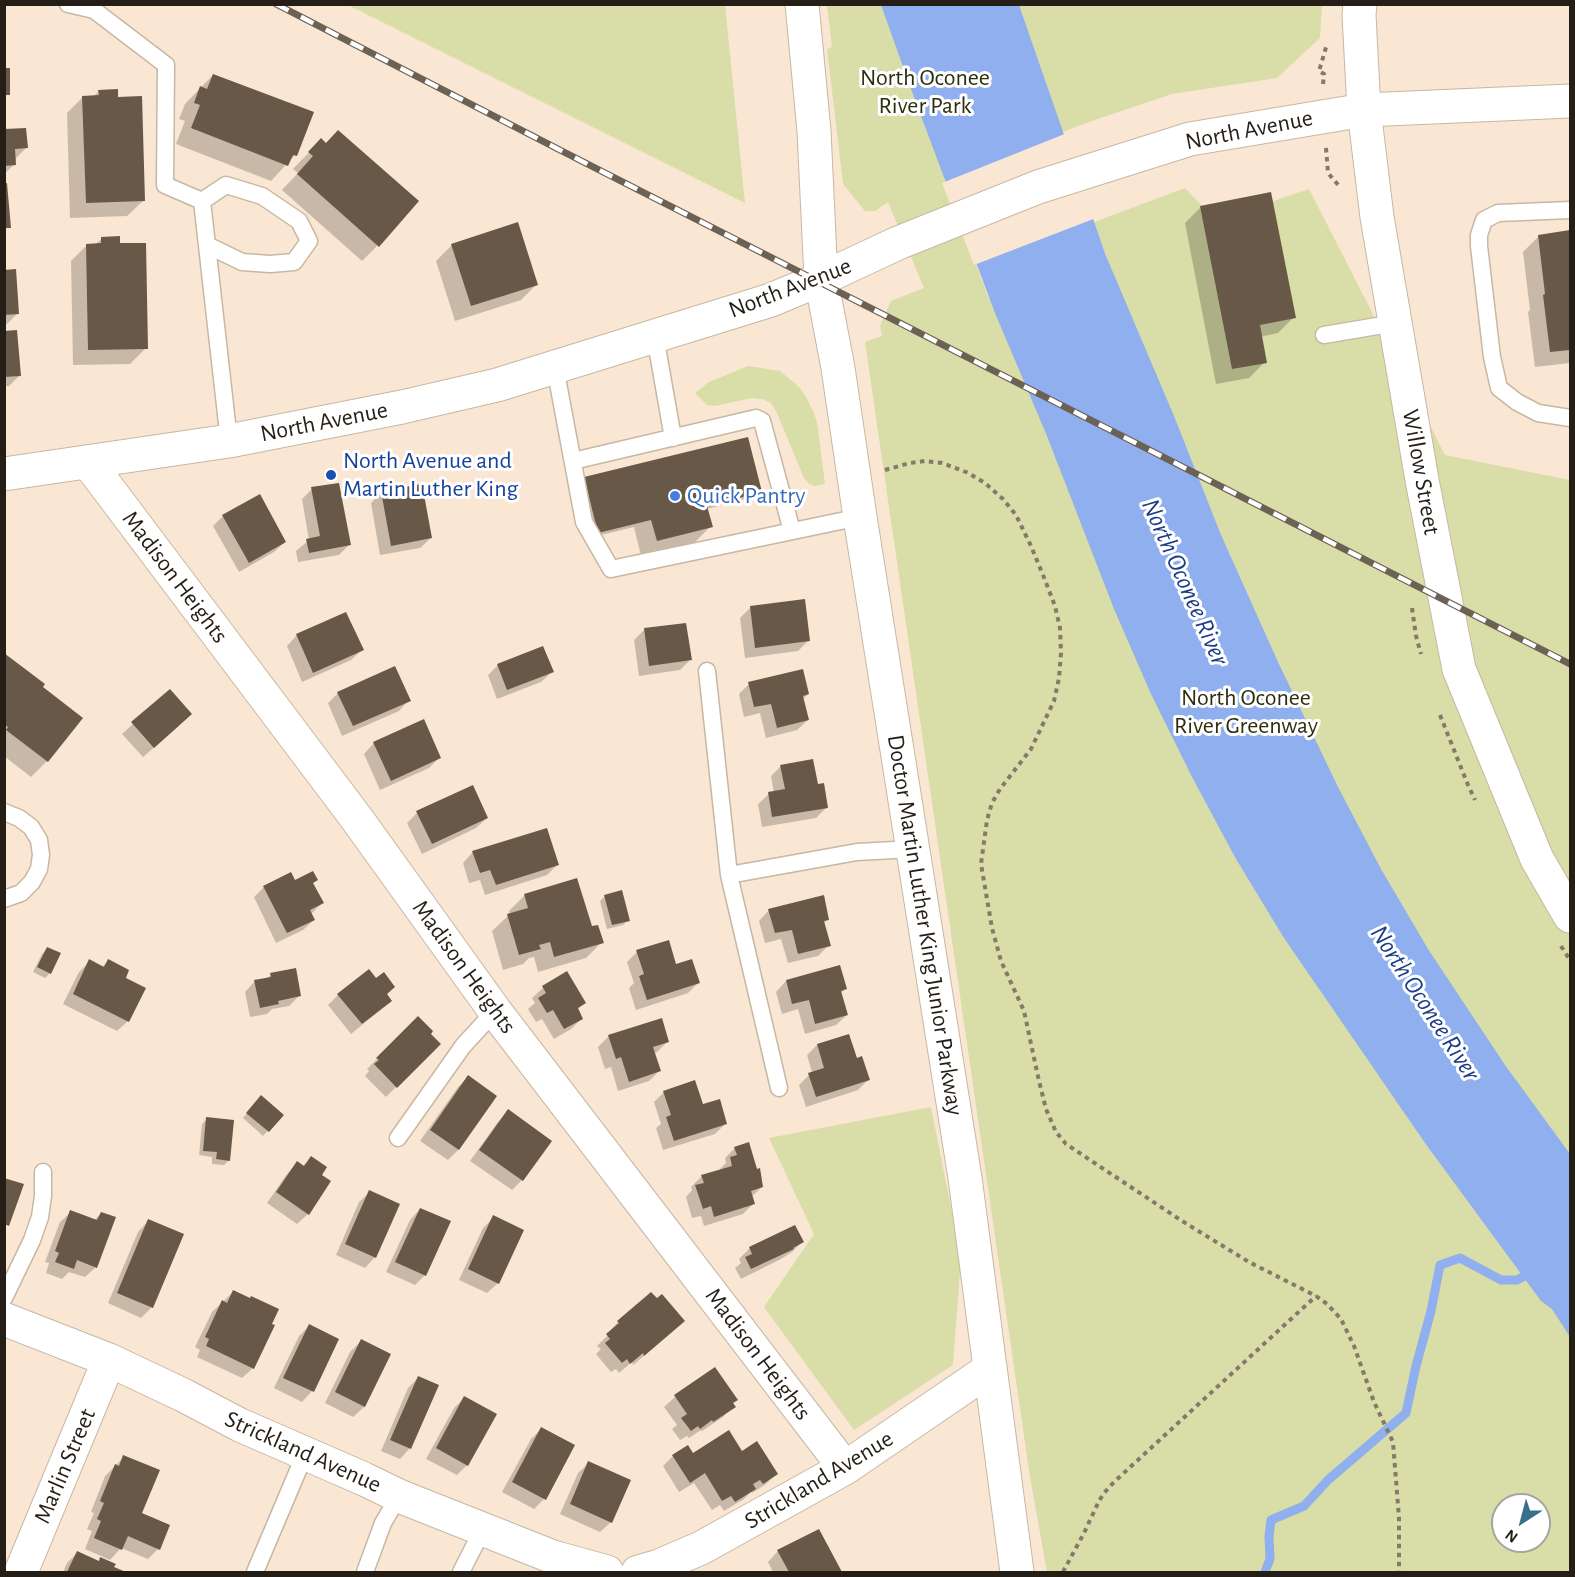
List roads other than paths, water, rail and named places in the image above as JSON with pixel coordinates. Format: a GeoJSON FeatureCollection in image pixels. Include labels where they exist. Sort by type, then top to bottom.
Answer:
{"type":"FeatureCollection","features":[{"type":"Feature","properties":{"kind":"street","name":"Doctor Martin Luther King Junior Parkway"},"geometry":{"type":"LineString","coordinates":[[802,4],[813,119],[821,279],[838,368],[965,1178],[1017,1572]]}},
{"type":"Feature","properties":{"kind":"street","name":"Willow Street"},"geometry":{"type":"LineString","coordinates":[[1360,4],[1364,110],[1377,217],[1422,480],[1459,669],[1537,859],[1570,916]]}},
{"type":"Feature","properties":{"kind":"street","name":"North Avenue"},"geometry":{"type":"LineString","coordinates":[[4,474],[229,441],[402,407],[496,385],[771,300],[898,243],[1038,187],[1190,139],[1364,110],[1570,101]]}},
{"type":"Feature","properties":{"kind":"street","name":"Madison Heights"},"geometry":{"type":"LineString","coordinates":[[88,462],[357,819],[495,1011],[845,1468]]}},
{"type":"Feature","properties":{"kind":"street","name":"Strickland Avenue"},"geometry":{"type":"LineString","coordinates":[[4,1319],[109,1360],[240,1425],[399,1496],[553,1557],[607,1572]]}},
{"type":"Feature","properties":{"kind":"street","name":"Marlin Street"},"geometry":{"type":"LineString","coordinates":[[21,1572],[109,1360]]}},
{"type":"Feature","properties":{"kind":"street","name":"Strickland Avenue"},"geometry":{"type":"LineString","coordinates":[[638,1572],[659,1566],[701,1548],[845,1468],[990,1369]]}},
{"type":"Feature","properties":{"kind":"lane"},"geometry":{"type":"LineString","coordinates":[[68,4],[93,10],[166,65],[165,185],[202,201]]}},
{"type":"Feature","properties":{"kind":"lane"},"geometry":{"type":"LineString","coordinates":[[202,201],[226,185],[262,196],[299,221],[309,241],[294,262],[270,264],[242,262],[207,245]]}},
{"type":"Feature","properties":{"kind":"lane"},"geometry":{"type":"LineString","coordinates":[[202,201],[229,441]]}},
{"type":"Feature","properties":{"kind":"lane"},"geometry":{"type":"LineString","coordinates":[[1570,210],[1498,213],[1484,220],[1479,235],[1492,357],[1499,388],[1517,402],[1538,413],[1570,418]]}},
{"type":"Feature","properties":{"kind":"lane"},"geometry":{"type":"LineString","coordinates":[[1324,335],[1395,324]]}},
{"type":"Feature","properties":{"kind":"lane"},"geometry":{"type":"LineString","coordinates":[[654,336],[673,438]]}},
{"type":"Feature","properties":{"kind":"lane"},"geometry":{"type":"LineString","coordinates":[[555,367],[584,522],[611,569],[860,517]]}},
{"type":"Feature","properties":{"kind":"lane"},"geometry":{"type":"LineString","coordinates":[[573,461],[756,418],[762,421],[792,531]]}},
{"type":"Feature","properties":{"kind":"lane"},"geometry":{"type":"LineString","coordinates":[[707,671],[729,875],[779,1088]]}},
{"type":"Feature","properties":{"kind":"lane"},"geometry":{"type":"LineString","coordinates":[[4,812],[19,818],[31,827],[39,840],[42,855],[39,869],[32,882],[21,893],[4,899]]}},
{"type":"Feature","properties":{"kind":"lane"},"geometry":{"type":"LineString","coordinates":[[729,875],[857,852],[913,849]]}},
{"type":"Feature","properties":{"kind":"lane"},"geometry":{"type":"LineString","coordinates":[[398,1138],[463,1046],[495,1011]]}},
{"type":"Feature","properties":{"kind":"lane"},"geometry":{"type":"LineString","coordinates":[[4,1298],[32,1240],[40,1217],[43,1172]]}},
{"type":"Feature","properties":{"kind":"lane"},"geometry":{"type":"LineString","coordinates":[[255,1572],[305,1454]]}},
{"type":"Feature","properties":{"kind":"lane"},"geometry":{"type":"LineString","coordinates":[[365,1572],[383,1523],[399,1496]]}},
{"type":"Feature","properties":{"kind":"lane"},"geometry":{"type":"LineString","coordinates":[[461,1572],[483,1529]]}},
{"type":"Feature","properties":{"kind":"water","name":"North Oconee River"},"geometry":{"type":"Polygon","coordinates":[[[881,5],[1019,5],[1106,256],[1174,416],[1221,535],[1278,662],[1338,787],[1381,869],[1428,949],[1505,1065],[1570,1154],[1570,1337],[1552,1309],[1541,1301],[1425,1143],[1284,938],[1236,859],[1192,777],[1151,694],[1114,609],[1047,436],[995,313],[881,5]]]}},
{"type":"Feature","properties":{"kind":"waterway"},"geometry":{"type":"LineString","coordinates":[[1265,1572],[1270,1559],[1271,1520],[1304,1506],[1328,1480],[1406,1413],[1440,1265],[1460,1258],[1501,1280],[1517,1280],[1532,1272]]}},
{"type":"Feature","properties":{"kind":"railway"},"geometry":{"type":"LineString","coordinates":[[276,4],[1570,664]]}},
{"type":"Feature","properties":{"kind":"place","name":"North Avenue and Martin Luther King"},"geometry":{"type":"Point","coordinates":[331,475]}},
{"type":"Feature","properties":{"kind":"place","name":"Quick Pantry"},"geometry":{"type":"Point","coordinates":[675,496]}},
{"type":"Feature","properties":{"kind":"park label","name":"North Oconee River Park"},"geometry":{"type":"Point","coordinates":[925,92]}},
{"type":"Feature","properties":{"kind":"park label","name":"North Oconee River Greenway"},"geometry":{"type":"Point","coordinates":[1246,712]}}]}
